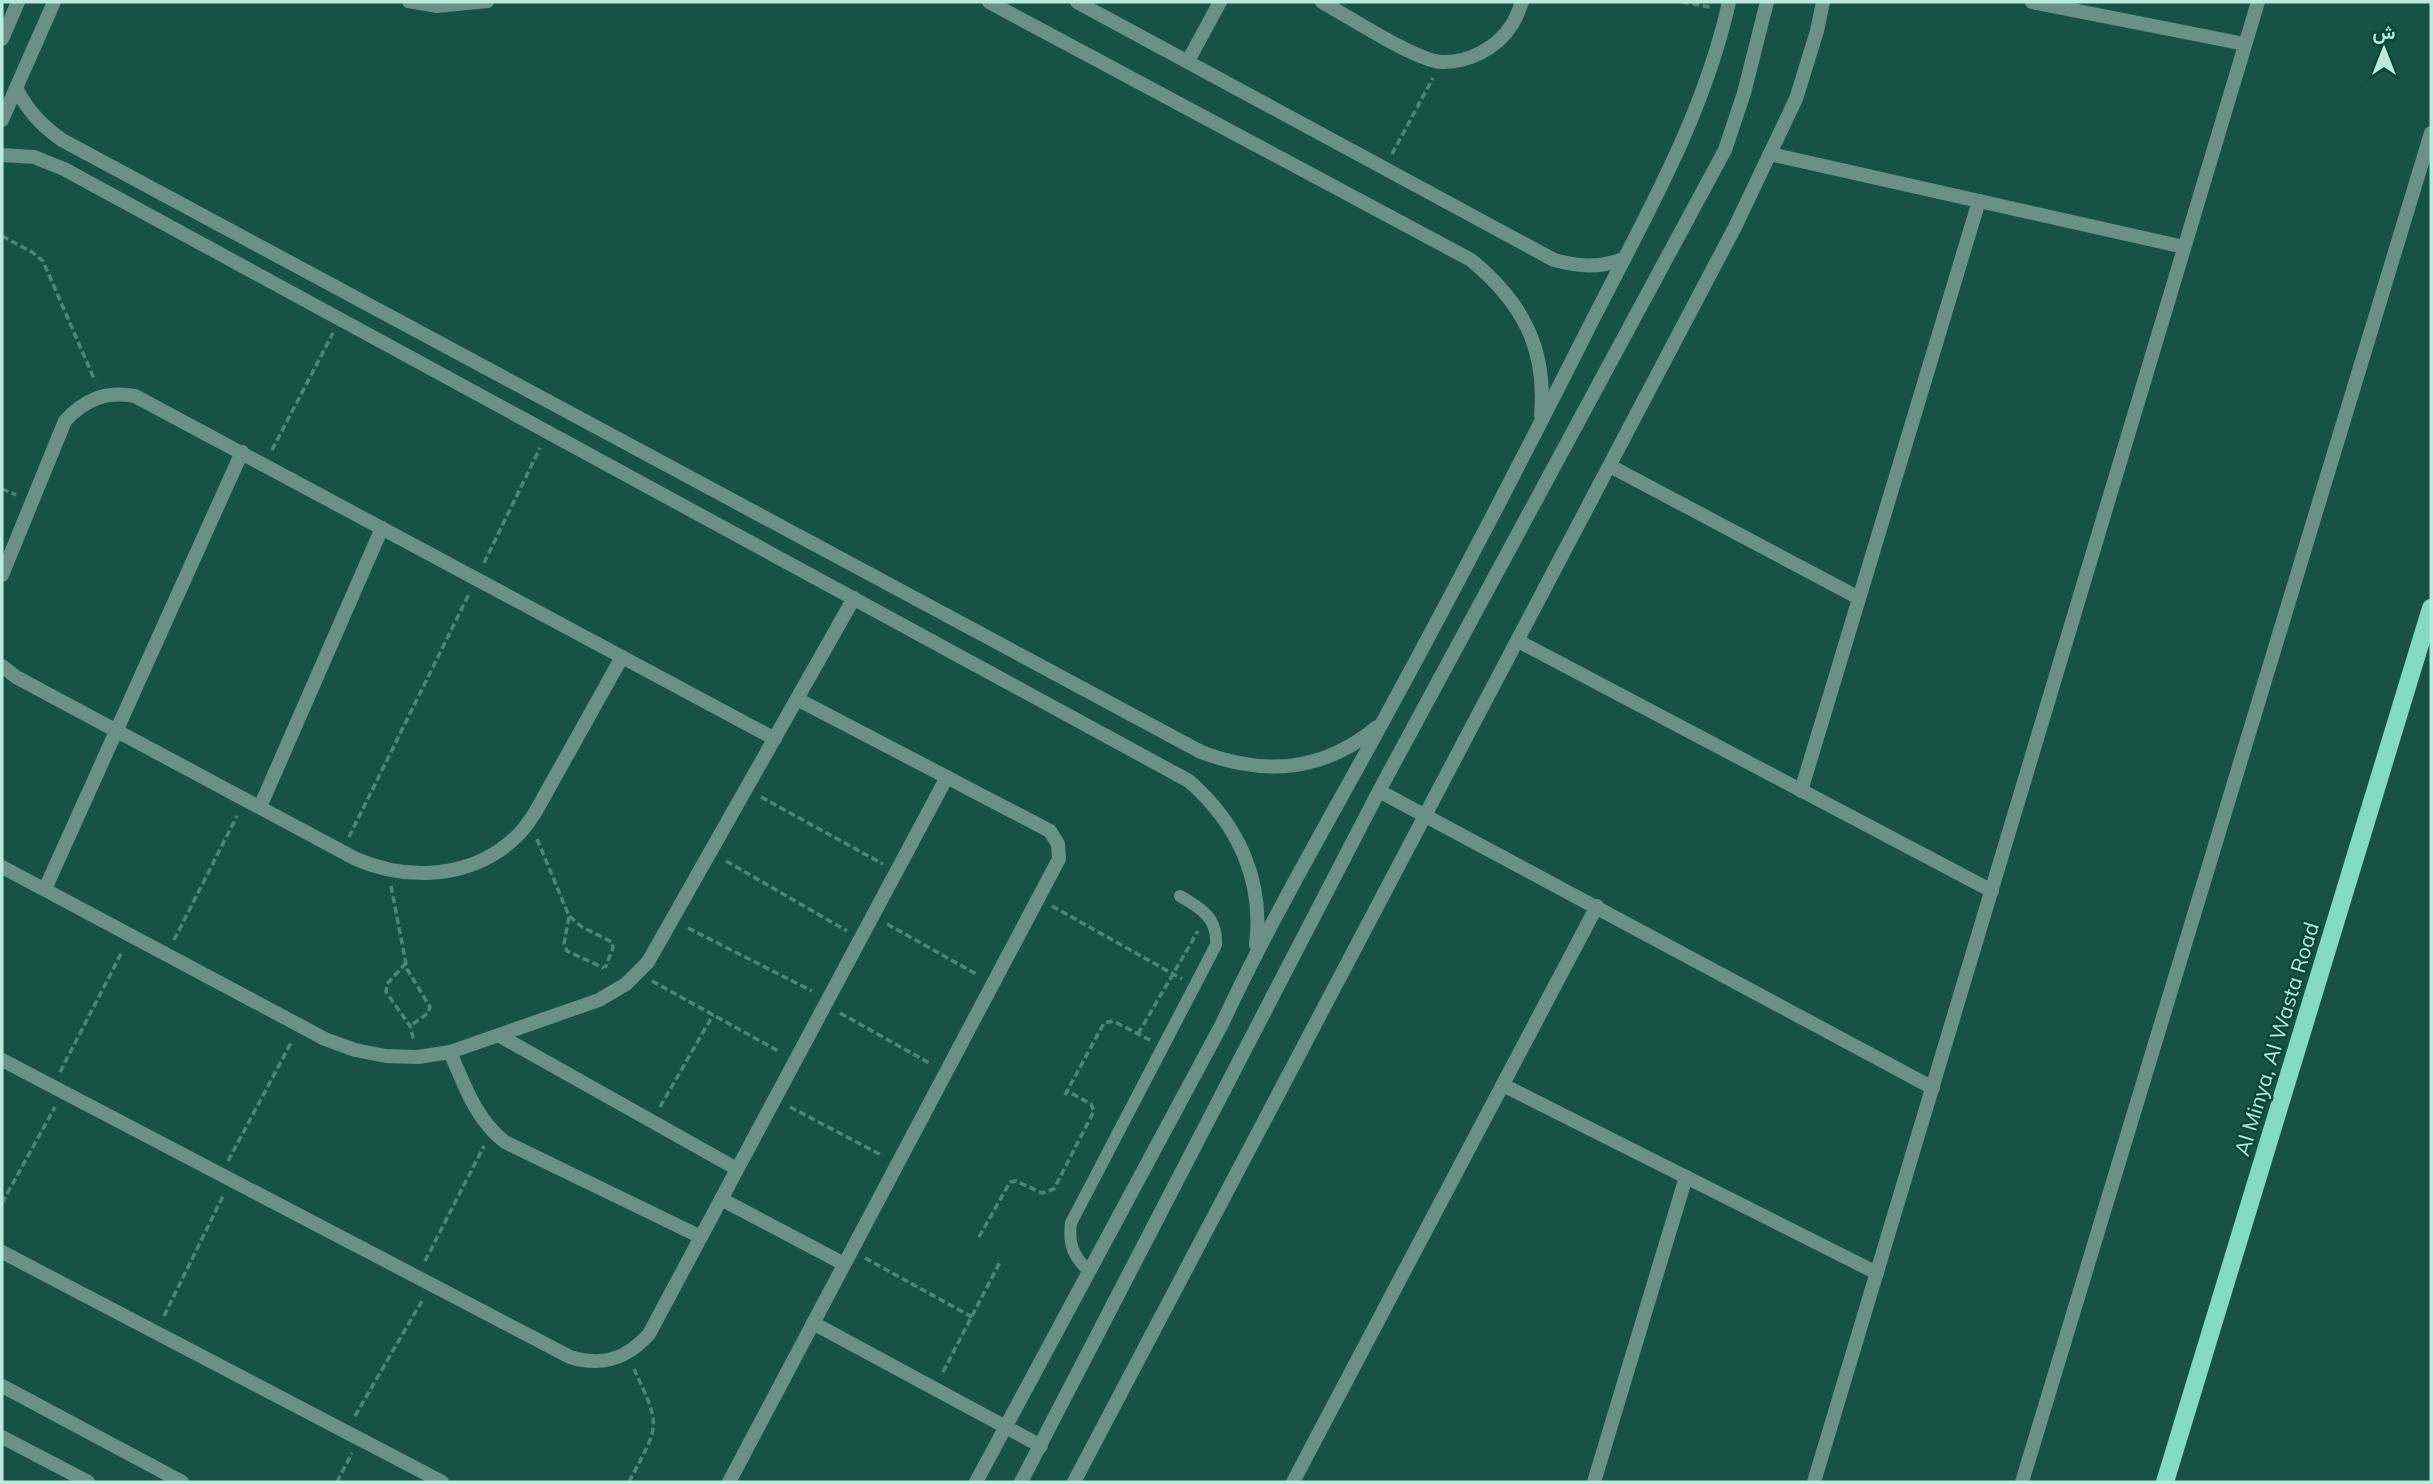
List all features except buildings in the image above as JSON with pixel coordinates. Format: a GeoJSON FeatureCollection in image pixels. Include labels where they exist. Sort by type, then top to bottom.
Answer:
{"type":"FeatureCollection","features":[{"type":"Feature","properties":{"kind":"main road","name":"Al Minya, Al Wasta Road"},"geometry":{"type":"LineString","coordinates":[[2165,1482],[2431,608]]}},
{"type":"Feature","properties":{"kind":"street"},"geometry":{"type":"LineString","coordinates":[[2,120],[54,2]]}},
{"type":"Feature","properties":{"kind":"street"},"geometry":{"type":"LineString","coordinates":[[989,2],[1471,260],[1496,280],[1516,304],[1530,332],[1540,362],[1543,393],[1541,424]]}},
{"type":"Feature","properties":{"kind":"street"},"geometry":{"type":"LineString","coordinates":[[1077,2],[1554,260],[1578,266],[1602,266],[1624,259]]}},
{"type":"Feature","properties":{"kind":"street"},"geometry":{"type":"LineString","coordinates":[[1188,61],[1220,2]]}},
{"type":"Feature","properties":{"kind":"street"},"geometry":{"type":"LineString","coordinates":[[1322,2],[1414,53],[1441,62],[1469,58],[1491,47],[1511,27],[1522,2]]}},
{"type":"Feature","properties":{"kind":"street"},"geometry":{"type":"LineString","coordinates":[[1021,1482],[1379,791],[1725,150],[1744,93],[1767,2]]}},
{"type":"Feature","properties":{"kind":"street"},"geometry":{"type":"LineString","coordinates":[[1074,1482],[1735,227],[1796,99],[1824,2]]}},
{"type":"Feature","properties":{"kind":"street"},"geometry":{"type":"LineString","coordinates":[[2032,2],[2245,44]]}},
{"type":"Feature","properties":{"kind":"street"},"geometry":{"type":"LineString","coordinates":[[1814,1482],[2258,2]]}},
{"type":"Feature","properties":{"kind":"street"},"geometry":{"type":"LineString","coordinates":[[2,39],[11,6]]}},
{"type":"Feature","properties":{"kind":"street"},"geometry":{"type":"LineString","coordinates":[[976,1482],[1222,1024],[1255,954],[1383,722],[1541,424],[1688,129],[1710,70],[1728,6]]}},
{"type":"Feature","properties":{"kind":"street"},"geometry":{"type":"LineString","coordinates":[[16,88],[29,112],[62,140],[1201,752],[1248,766],[1297,766],[1343,750],[1383,722]]}},
{"type":"Feature","properties":{"kind":"street"},"geometry":{"type":"LineString","coordinates":[[2022,1482],[2431,133]]}},
{"type":"Feature","properties":{"kind":"street"},"geometry":{"type":"LineString","coordinates":[[1770,154],[2184,247]]}},
{"type":"Feature","properties":{"kind":"street"},"geometry":{"type":"LineString","coordinates":[[2,155],[34,157],[64,169],[1189,781],[1208,797],[1236,836],[1254,882],[1258,905],[1255,954]]}},
{"type":"Feature","properties":{"kind":"street"},"geometry":{"type":"LineString","coordinates":[[1801,790],[1979,201]]}},
{"type":"Feature","properties":{"kind":"street"},"geometry":{"type":"LineString","coordinates":[[2,575],[65,421],[76,410],[102,396],[119,393],[135,396],[775,739]]}},
{"type":"Feature","properties":{"kind":"street"},"geometry":{"type":"LineString","coordinates":[[45,889],[242,452]]}},
{"type":"Feature","properties":{"kind":"street"},"geometry":{"type":"LineString","coordinates":[[1610,466],[1859,598]]}},
{"type":"Feature","properties":{"kind":"street"},"geometry":{"type":"LineString","coordinates":[[260,807],[382,528]]}},
{"type":"Feature","properties":{"kind":"street"},"geometry":{"type":"LineString","coordinates":[[2,867],[300,1027],[355,1050],[386,1056],[418,1057],[450,1052],[599,1000],[638,973],[657,949],[854,598]]}},
{"type":"Feature","properties":{"kind":"street"},"geometry":{"type":"LineString","coordinates":[[1518,641],[1992,891]]}},
{"type":"Feature","properties":{"kind":"street"},"geometry":{"type":"LineString","coordinates":[[2,666],[16,677],[364,863],[388,871],[428,874],[468,866],[506,846],[523,831],[622,657]]}},
{"type":"Feature","properties":{"kind":"street"},"geometry":{"type":"LineString","coordinates":[[729,1482],[1059,859],[1058,844],[1050,831],[797,699]]}},
{"type":"Feature","properties":{"kind":"street"},"geometry":{"type":"LineString","coordinates":[[2,1060],[570,1357],[584,1362],[614,1360],[628,1354],[649,1334],[947,777]]}},
{"type":"Feature","properties":{"kind":"street"},"geometry":{"type":"LineString","coordinates":[[1379,791],[1933,1088]]}},
{"type":"Feature","properties":{"kind":"street"},"geometry":{"type":"LineString","coordinates":[[1293,1482],[1597,906]]}},
{"type":"Feature","properties":{"kind":"street"},"geometry":{"type":"LineString","coordinates":[[500,1036],[737,1169]]}},
{"type":"Feature","properties":{"kind":"street"},"geometry":{"type":"LineString","coordinates":[[450,1052],[472,1100],[491,1132],[505,1142],[701,1237]]}},
{"type":"Feature","properties":{"kind":"street"},"geometry":{"type":"LineString","coordinates":[[1503,1085],[1877,1273]]}},
{"type":"Feature","properties":{"kind":"street"},"geometry":{"type":"LineString","coordinates":[[1594,1482],[1686,1177]]}},
{"type":"Feature","properties":{"kind":"street"},"geometry":{"type":"LineString","coordinates":[[721,1199],[844,1264]]}},
{"type":"Feature","properties":{"kind":"street"},"geometry":{"type":"LineString","coordinates":[[2,1252],[442,1482]]}},
{"type":"Feature","properties":{"kind":"street"},"geometry":{"type":"LineString","coordinates":[[813,1323],[1041,1446]]}},
{"type":"Feature","properties":{"kind":"street"},"geometry":{"type":"LineString","coordinates":[[2,1386],[183,1482]]}},
{"type":"Feature","properties":{"kind":"street"},"geometry":{"type":"LineString","coordinates":[[2,1437],[88,1482]]}},
{"type":"Feature","properties":{"kind":"lane"},"geometry":{"type":"LineString","coordinates":[[408,2],[437,7],[488,2]]}},
{"type":"Feature","properties":{"kind":"lane"},"geometry":{"type":"LineString","coordinates":[[1088,1272],[1071,1251],[1071,1223],[1216,945],[1214,925],[1207,914],[1180,895]]}},
{"type":"Feature","properties":{"kind":"path"},"geometry":{"type":"LineString","coordinates":[[1682,2],[1728,6]]}},
{"type":"Feature","properties":{"kind":"path"},"geometry":{"type":"LineString","coordinates":[[1385,169],[1441,62]]}},
{"type":"Feature","properties":{"kind":"path"},"geometry":{"type":"LineString","coordinates":[[2,236],[43,261],[102,396]]}},
{"type":"Feature","properties":{"kind":"path"},"geometry":{"type":"LineString","coordinates":[[264,464],[341,319]]}},
{"type":"Feature","properties":{"kind":"path"},"geometry":{"type":"LineString","coordinates":[[342,851],[548,432]]}},
{"type":"Feature","properties":{"kind":"path"},"geometry":{"type":"LineString","coordinates":[[747,789],[897,871]]}},
{"type":"Feature","properties":{"kind":"path"},"geometry":{"type":"LineString","coordinates":[[167,954],[246,798]]}},
{"type":"Feature","properties":{"kind":"path"},"geometry":{"type":"LineString","coordinates":[[530,820],[569,916],[582,927],[612,942],[613,948],[605,968],[567,951],[564,944],[569,916]]}},
{"type":"Feature","properties":{"kind":"path"},"geometry":{"type":"LineString","coordinates":[[711,853],[861,939]]}},
{"type":"Feature","properties":{"kind":"path"},"geometry":{"type":"LineString","coordinates":[[388,871],[408,973],[430,1007],[428,1013],[410,1026]]}},
{"type":"Feature","properties":{"kind":"path"},"geometry":{"type":"LineString","coordinates":[[1037,898],[1196,987]]}},
{"type":"Feature","properties":{"kind":"path"},"geometry":{"type":"LineString","coordinates":[[1138,1034],[1207,914]]}},
{"type":"Feature","properties":{"kind":"path"},"geometry":{"type":"LineString","coordinates":[[873,916],[992,983]]}},
{"type":"Feature","properties":{"kind":"path"},"geometry":{"type":"LineString","coordinates":[[673,920],[827,1002],[945,1072]]}},
{"type":"Feature","properties":{"kind":"path"},"geometry":{"type":"LineString","coordinates":[[2,1203],[131,935]]}},
{"type":"Feature","properties":{"kind":"path"},"geometry":{"type":"LineString","coordinates":[[406,963],[387,984],[386,992],[410,1026],[418,1057]]}},
{"type":"Feature","properties":{"kind":"path"},"geometry":{"type":"LineString","coordinates":[[638,973],[795,1061]]}},
{"type":"Feature","properties":{"kind":"path"},"geometry":{"type":"LineString","coordinates":[[652,1121],[713,1015]]}},
{"type":"Feature","properties":{"kind":"path"},"geometry":{"type":"LineString","coordinates":[[979,1237],[1010,1182],[1016,1181],[1042,1193],[1054,1189],[1094,1111],[1091,1104],[1066,1093],[1104,1023],[1113,1021],[1164,1047]]}},
{"type":"Feature","properties":{"kind":"path"},"geometry":{"type":"LineString","coordinates":[[156,1331],[226,1177],[300,1027]]}},
{"type":"Feature","properties":{"kind":"path"},"geometry":{"type":"LineString","coordinates":[[775,1099],[897,1163]]}},
{"type":"Feature","properties":{"kind":"path"},"geometry":{"type":"LineString","coordinates":[[417,1277],[491,1132]]}},
{"type":"Feature","properties":{"kind":"path"},"geometry":{"type":"LineString","coordinates":[[851,1250],[972,1317]]}},
{"type":"Feature","properties":{"kind":"path"},"geometry":{"type":"LineString","coordinates":[[941,1374],[1000,1262]]}},
{"type":"Feature","properties":{"kind":"path"},"geometry":{"type":"LineString","coordinates":[[337,1482],[353,1435],[432,1285]]}},
{"type":"Feature","properties":{"kind":"path"},"geometry":{"type":"LineString","coordinates":[[628,1354],[652,1406],[655,1426],[653,1436],[629,1482]]}}]}
